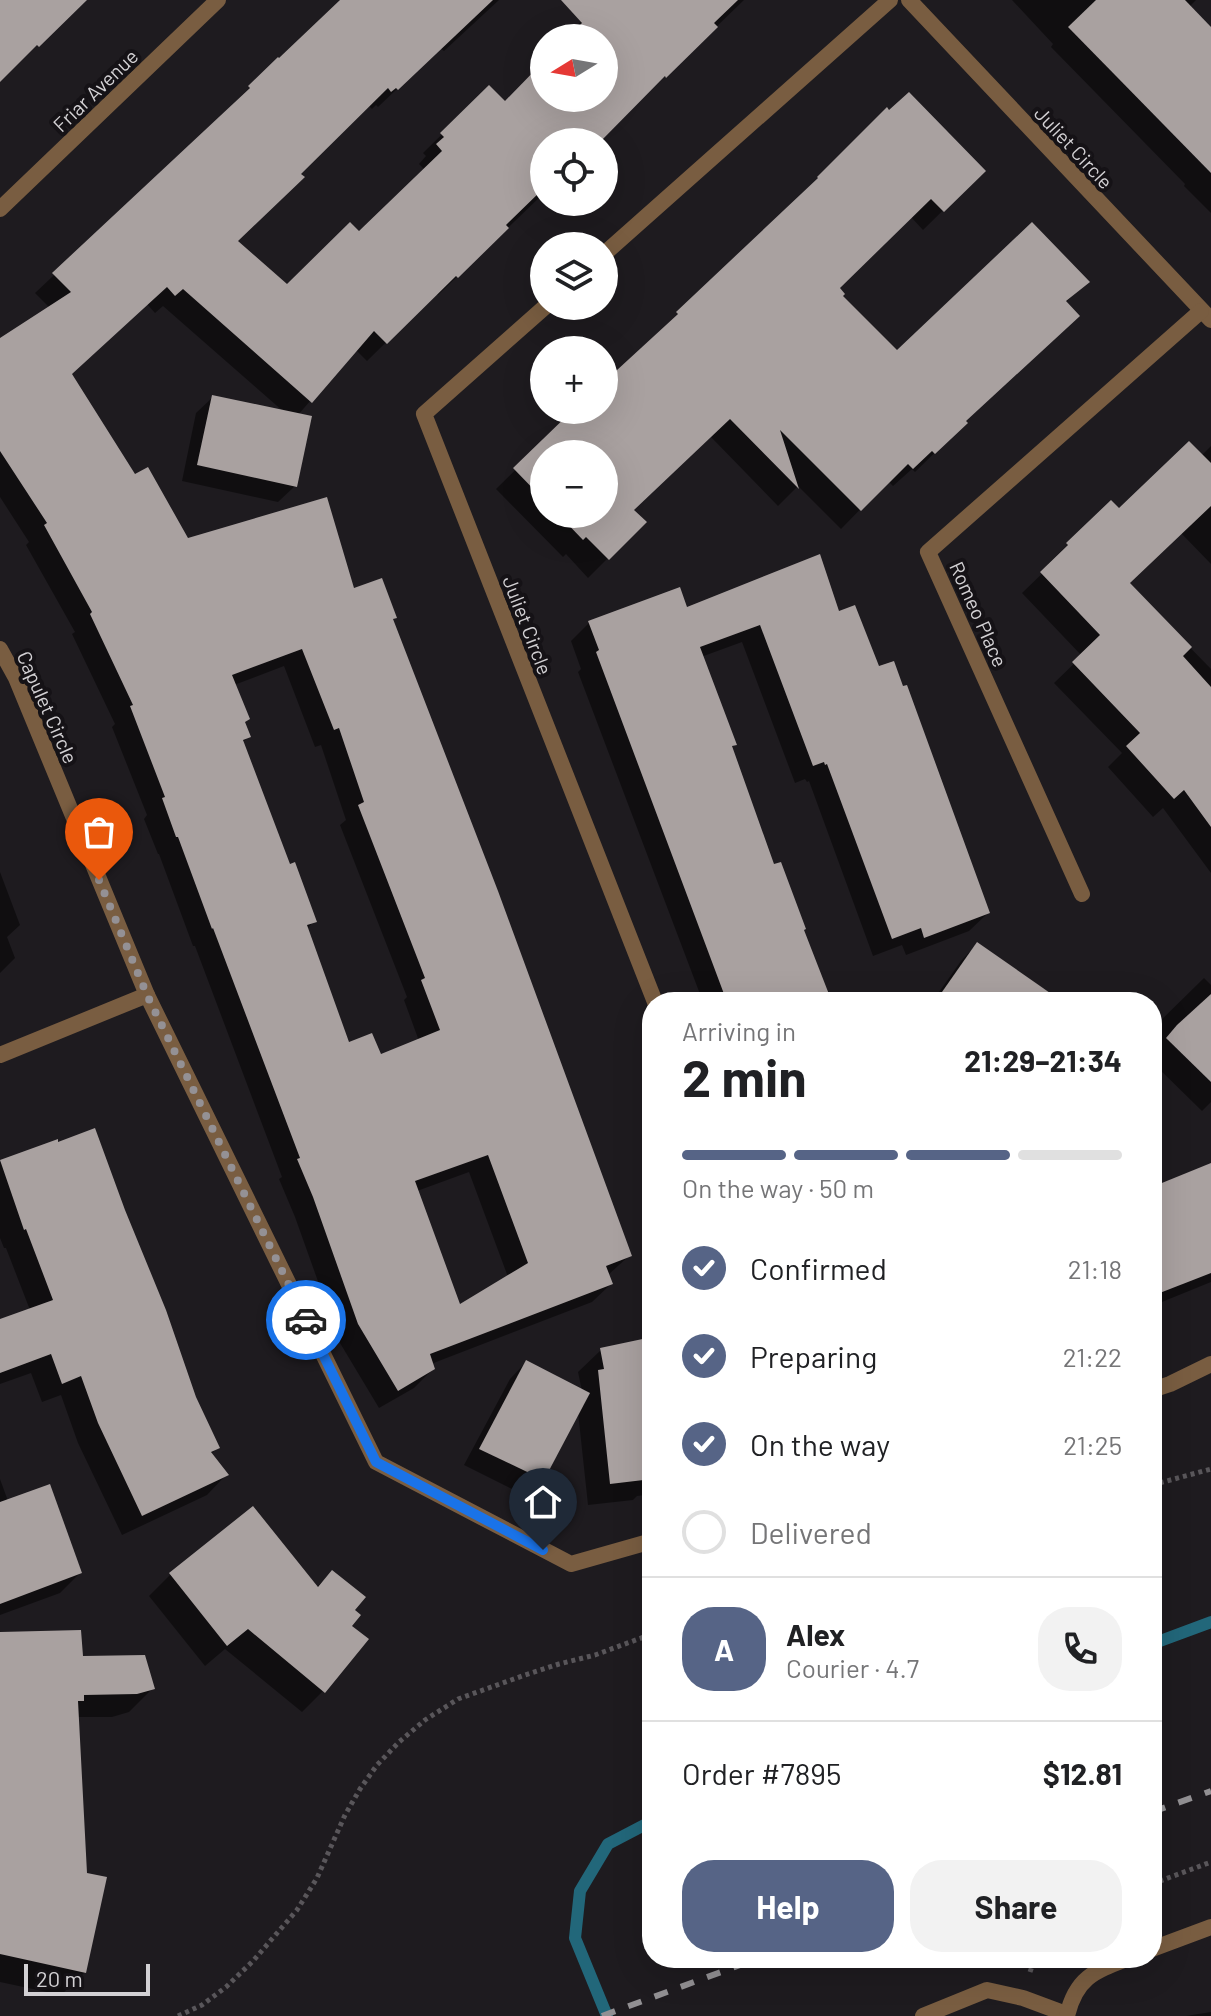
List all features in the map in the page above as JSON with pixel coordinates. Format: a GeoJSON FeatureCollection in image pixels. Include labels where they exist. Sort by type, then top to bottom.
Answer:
{"type":"FeatureCollection","features":[{"type":"Feature","properties":{"kind":"street","name":"Friar Avenue"},"geometry":{"type":"LineString","coordinates":[[0,209],[218,0]]}},
{"type":"Feature","properties":{"kind":"street"},"geometry":{"type":"LineString","coordinates":[[618,242],[890,0]]}},
{"type":"Feature","properties":{"kind":"street","name":"Juliet Circle"},"geometry":{"type":"LineString","coordinates":[[909,0],[1206,316]]}},
{"type":"Feature","properties":{"kind":"street","name":"Romeo Place"},"geometry":{"type":"LineString","coordinates":[[1082,894],[928,552],[1206,316]]}},
{"type":"Feature","properties":{"kind":"street","name":"Juliet Circle"},"geometry":{"type":"LineString","coordinates":[[530,320],[424,414],[651,992]]}},
{"type":"Feature","properties":{"kind":"street","name":"Capulet Circle"},"geometry":{"type":"LineString","coordinates":[[0,649],[16,678],[147,995],[376,1462],[571,1564],[642,1544]]}},
{"type":"Feature","properties":{"kind":"street"},"geometry":{"type":"LineString","coordinates":[[0,1055],[147,995]]}},
{"type":"Feature","properties":{"kind":"street"},"geometry":{"type":"LineString","coordinates":[[1162,1387],[1211,1364]]}},
{"type":"Feature","properties":{"kind":"street"},"geometry":{"type":"LineString","coordinates":[[1162,1945],[1211,1927]]}},
{"type":"Feature","properties":{"kind":"street"},"geometry":{"type":"LineString","coordinates":[[923,2016],[987,1990],[1023,1998],[1066,2015],[1074,1994],[1094,1971],[1102,1968]]}},
{"type":"Feature","properties":{"kind":"path"},"geometry":{"type":"LineString","coordinates":[[1162,1482],[1211,1469]]}},
{"type":"Feature","properties":{"kind":"path"},"geometry":{"type":"LineString","coordinates":[[178,2016],[202,2005],[226,1987],[297,1910],[317,1878],[360,1789],[377,1765],[425,1720],[458,1699],[642,1638]]}},
{"type":"Feature","properties":{"kind":"path"},"geometry":{"type":"LineString","coordinates":[[1162,1880],[1211,1862]]}},
{"type":"Feature","properties":{"kind":"building"},"geometry":{"type":"Polygon","coordinates":[[[0,0],[87,0],[0,82],[0,0]]]}},
{"type":"Feature","properties":{"kind":"building"},"geometry":{"type":"Polygon","coordinates":[[[340,0],[493,0],[398,90],[396,88],[391,92],[388,88],[301,174],[305,177],[238,241],[287,284],[350,222],[359,231],[442,151],[436,144],[444,137],[440,133],[489,85],[505,101],[530,75],[530,112],[618,112],[618,24],[581,24],[561,0],[738,0],[714,23],[718,27],[614,128],[530,128],[530,202],[506,225],[509,228],[387,344],[374,331],[312,403],[183,289],[175,296],[167,287],[72,374],[135,474],[148,467],[188,538],[327,497],[354,588],[382,578],[397,618],[393,619],[498,891],[632,1256],[606,1266],[613,1284],[430,1354],[435,1369],[398,1391],[358,1324],[297,1159],[300,1158],[176,837],[162,798],[165,797],[130,706],[133,705],[90,614],[92,612],[44,525],[47,523],[0,451],[0,338],[71,292],[52,273],[250,88],[248,86],[340,0]],[[302,649],[232,675],[250,719],[245,722],[251,737],[243,740],[290,864],[295,862],[317,922],[307,925],[349,1042],[372,1033],[381,1054],[440,1030],[421,980],[425,978],[358,805],[364,802],[339,728],[334,730],[302,649]],[[488,1155],[415,1181],[460,1304],[528,1263],[488,1155]]]}},
{"type":"Feature","properties":{"kind":"building"},"geometry":{"type":"Polygon","coordinates":[[[1096,0],[1185,0],[1211,27],[1211,173],[1068,27],[1096,0]]]}},
{"type":"Feature","properties":{"kind":"building"},"geometry":{"type":"Polygon","coordinates":[[[909,92],[986,171],[944,212],[931,199],[840,288],[845,294],[843,296],[897,350],[1032,222],[1090,282],[1066,301],[1080,316],[966,421],[968,423],[935,454],[932,451],[913,469],[908,464],[861,511],[780,430],[799,489],[730,419],[634,510],[647,522],[609,560],[586,537],[583,540],[571,528],[618,528],[618,440],[542,440],[559,424],[618,424],[618,369],[818,178],[887,107],[889,110],[909,92]]]}},
{"type":"Feature","properties":{"kind":"building"},"geometry":{"type":"Polygon","coordinates":[[[212,395],[312,416],[297,487],[197,465],[212,395]]]}},
{"type":"Feature","properties":{"kind":"building"},"geometry":{"type":"Polygon","coordinates":[[[1189,441],[1211,463],[1211,506],[1130,583],[1192,647],[1183,656],[1211,687],[1211,827],[1184,790],[1174,799],[1126,746],[1140,733],[1072,662],[1100,635],[1040,572],[1111,500],[1119,508],[1189,441]]]}},
{"type":"Feature","properties":{"kind":"building"},"geometry":{"type":"Polygon","coordinates":[[[530,452],[530,486],[513,468],[530,452]]]}},
{"type":"Feature","properties":{"kind":"building"},"geometry":{"type":"Polygon","coordinates":[[[820,554],[839,611],[855,605],[879,666],[894,661],[903,686],[907,685],[990,913],[924,938],[921,928],[892,939],[827,764],[824,762],[813,766],[760,625],[700,647],[737,745],[732,746],[774,864],[781,862],[828,992],[723,992],[596,652],[599,650],[588,621],[680,587],[687,607],[820,554]]]}},
{"type":"Feature","properties":{"kind":"building"},"geometry":{"type":"Polygon","coordinates":[[[977,942],[1049,992],[942,992],[977,942]]]}},
{"type":"Feature","properties":{"kind":"building"},"geometry":{"type":"Polygon","coordinates":[[[1211,994],[1211,1082],[1166,1038],[1211,994]]]}},
{"type":"Feature","properties":{"kind":"building"},"geometry":{"type":"Polygon","coordinates":[[[95,1128],[166,1310],[196,1397],[220,1448],[211,1452],[229,1475],[142,1516],[98,1423],[81,1376],[62,1384],[51,1354],[0,1373],[0,1319],[53,1300],[0,1160],[95,1128]]]}},
{"type":"Feature","properties":{"kind":"building"},"geometry":{"type":"Polygon","coordinates":[[[1211,1163],[1211,1273],[1162,1292],[1162,1183],[1211,1163]]]}},
{"type":"Feature","properties":{"kind":"building"},"geometry":{"type":"Polygon","coordinates":[[[642,1339],[642,1480],[610,1484],[598,1370],[604,1369],[600,1348],[642,1339]]]}},
{"type":"Feature","properties":{"kind":"building"},"geometry":{"type":"Polygon","coordinates":[[[526,1360],[590,1393],[544,1480],[479,1449],[526,1360]]]}},
{"type":"Feature","properties":{"kind":"building"},"geometry":{"type":"Polygon","coordinates":[[[50,1484],[82,1573],[0,1604],[0,1502],[50,1484]]]}},
{"type":"Feature","properties":{"kind":"building"},"geometry":{"type":"Polygon","coordinates":[[[253,1506],[318,1587],[332,1570],[366,1597],[355,1610],[361,1615],[352,1626],[369,1639],[325,1693],[248,1629],[227,1646],[169,1573],[253,1506]]]}},
{"type":"Feature","properties":{"kind":"building"},"geometry":{"type":"Polygon","coordinates":[[[81,1630],[83,1656],[145,1655],[155,1689],[137,1694],[84,1695],[84,1701],[78,1701],[87,1873],[107,1877],[86,1973],[0,1954],[0,1632],[81,1630]]]}},
{"type":"Feature","properties":{"kind":"waterway"},"geometry":{"type":"LineString","coordinates":[[1162,1640],[1211,1622]]}},
{"type":"Feature","properties":{"kind":"waterway"},"geometry":{"type":"LineString","coordinates":[[607,2016],[575,1938],[580,1891],[608,1844],[642,1826]]}},
{"type":"Feature","properties":{"kind":"railway"},"geometry":{"type":"LineString","coordinates":[[1162,1808],[1211,1791]]}},
{"type":"Feature","properties":{"kind":"railway"},"geometry":{"type":"LineString","coordinates":[[602,2016],[732,1968]]}},
{"type":"Feature","properties":{"kind":"way so far"},"geometry":{"type":"LineString","coordinates":[[99,880],[147,995],[306,1320]]}},
{"type":"Feature","properties":{"kind":"route"},"geometry":{"type":"LineString","coordinates":[[306,1320],[376,1462],[543,1550]]}}]}
